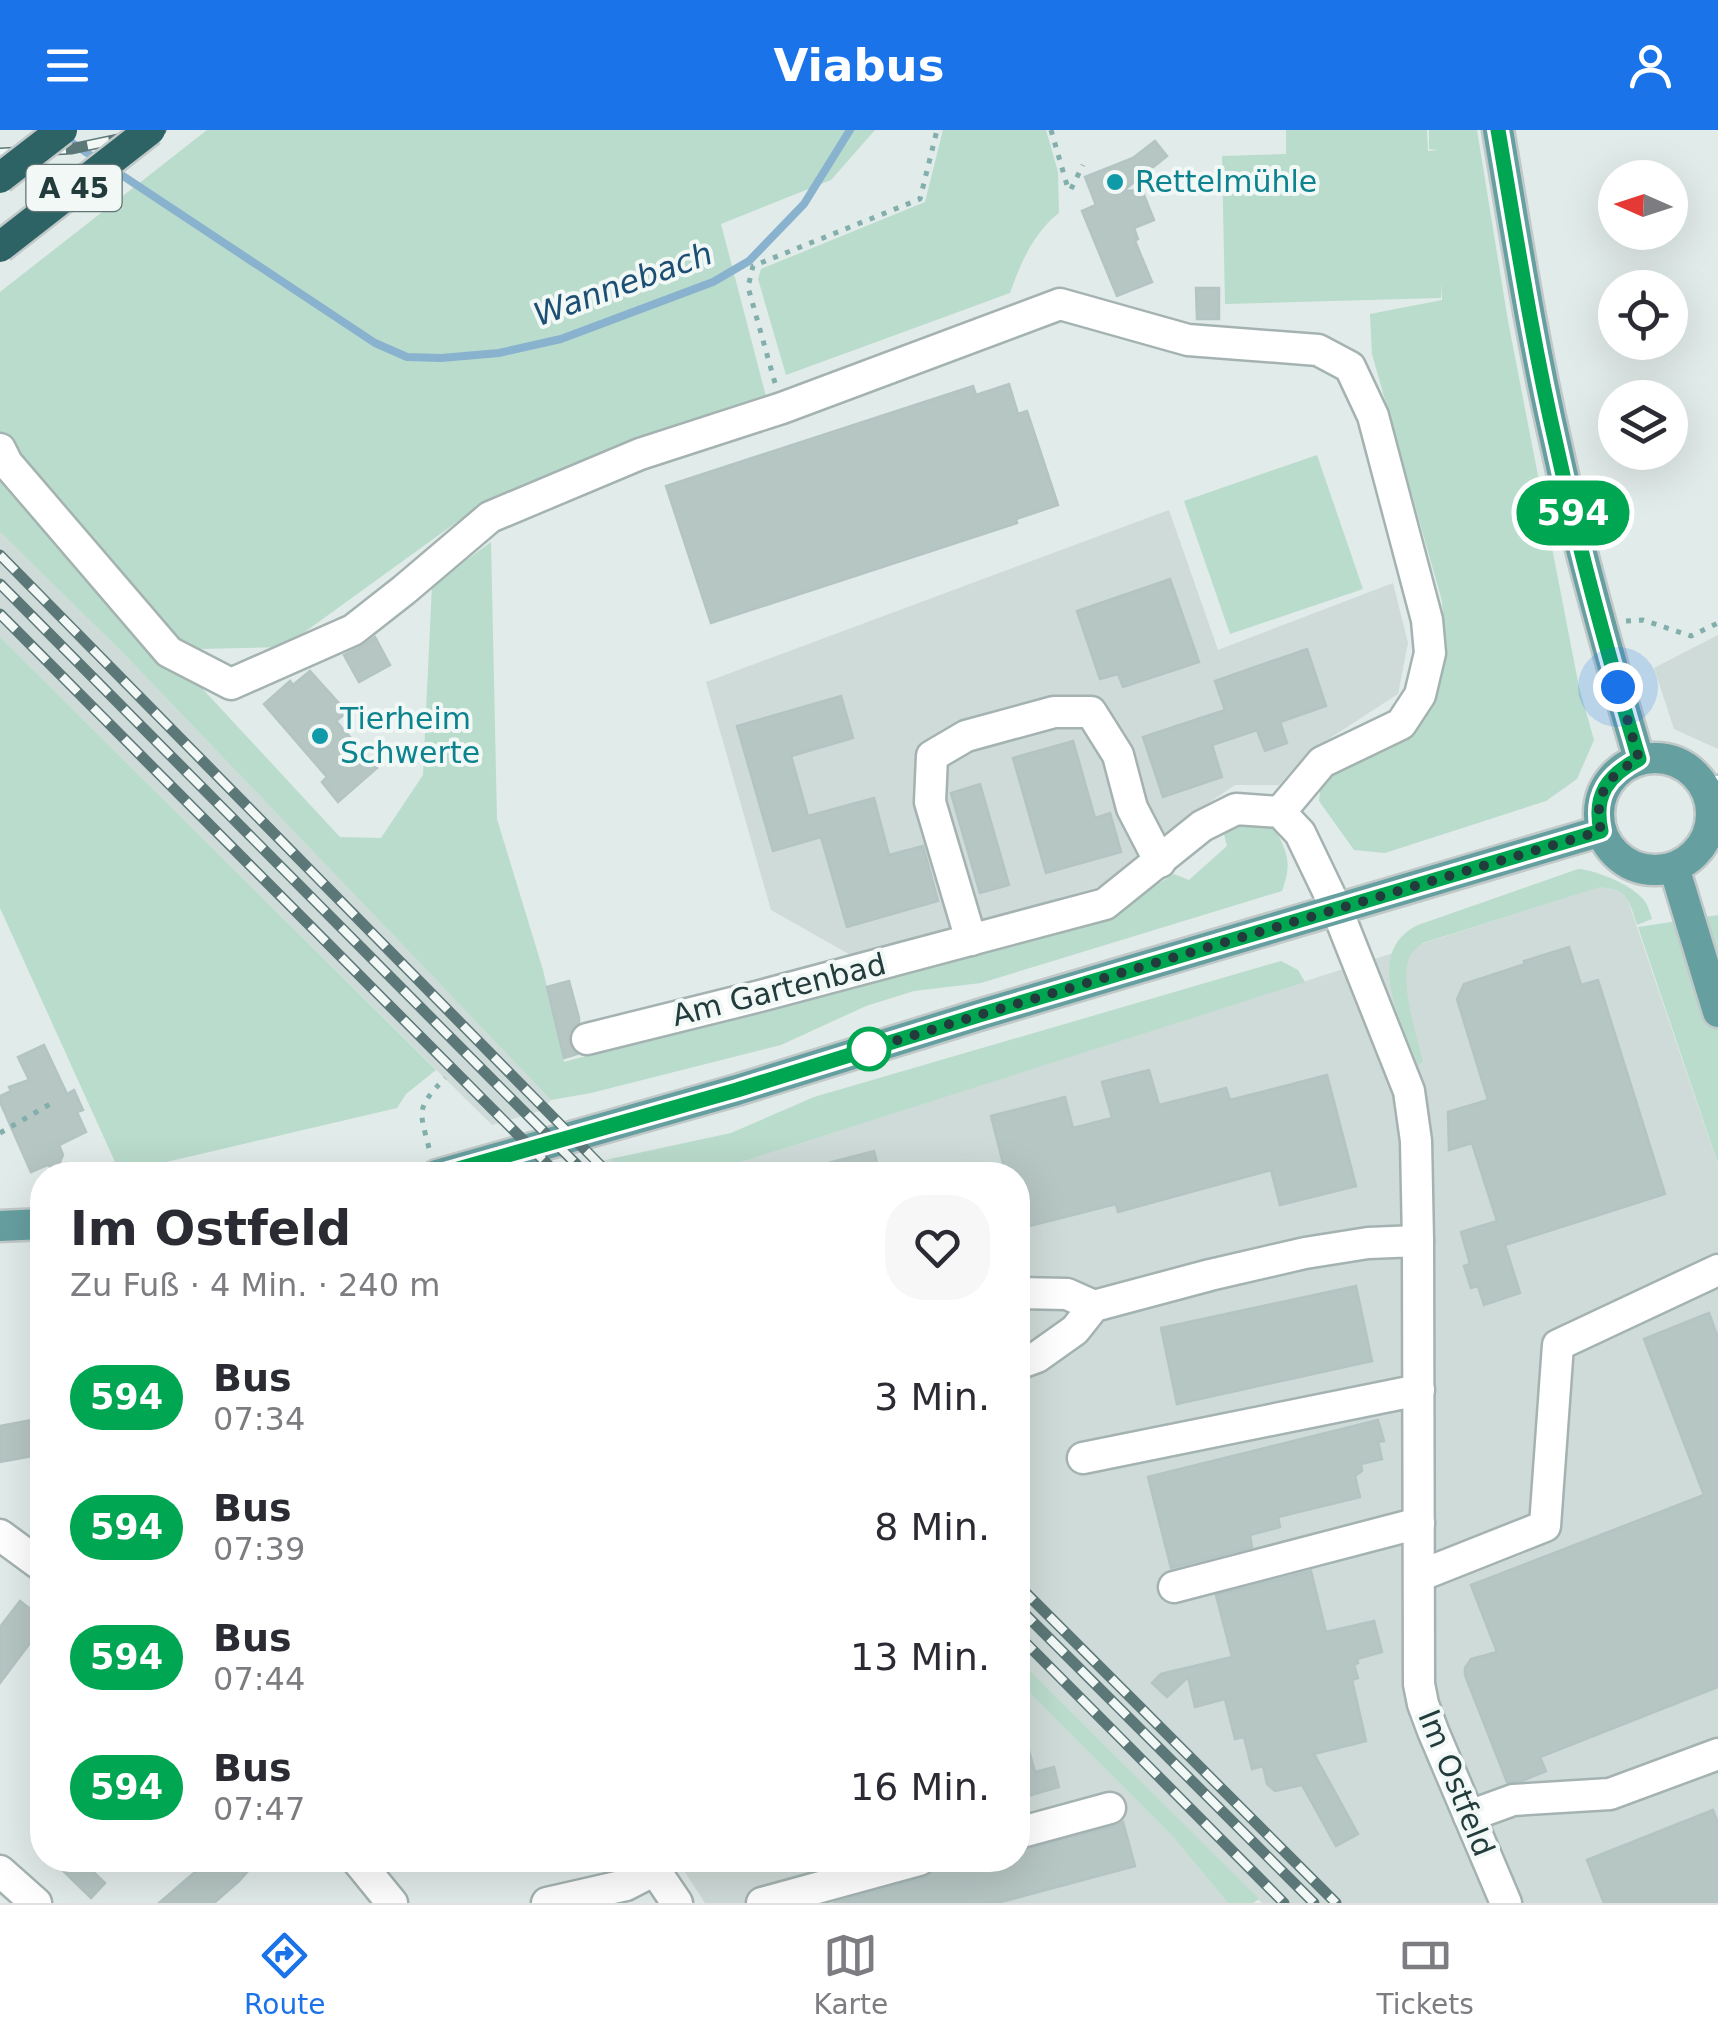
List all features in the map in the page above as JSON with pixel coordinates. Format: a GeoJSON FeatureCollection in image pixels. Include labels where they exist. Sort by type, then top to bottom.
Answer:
{"type":"FeatureCollection","features":[{"type":"Feature","properties":{"kind":"highway","name":"A 45"},"geometry":{"type":"LineString","coordinates":[[0,178],[62,130]]}},
{"type":"Feature","properties":{"kind":"highway","name":"A 45"},"geometry":{"type":"LineString","coordinates":[[0,247],[150,130]]}},
{"type":"Feature","properties":{"kind":"main road"},"geometry":{"type":"LineString","coordinates":[[1498,130],[1556,446],[1639,759]]}},
{"type":"Feature","properties":{"kind":"main road"},"geometry":{"type":"LineString","coordinates":[[1639,759],[1673,760],[1688,768],[1713,793],[1709,830],[1702,846],[1674,868],[1656,871],[1622,860],[1601,831],[1599,806],[1607,784],[1622,768],[1639,759]]}},
{"type":"Feature","properties":{"kind":"main road"},"geometry":{"type":"LineString","coordinates":[[455,1162],[737,1090],[1601,831]]}},
{"type":"Feature","properties":{"kind":"main road"},"geometry":{"type":"LineString","coordinates":[[1674,868],[1718,1012]]}},
{"type":"Feature","properties":{"kind":"main road"},"geometry":{"type":"LineString","coordinates":[[0,1226],[30,1225]]}},
{"type":"Feature","properties":{"kind":"street"},"geometry":{"type":"LineString","coordinates":[[0,449],[7,463],[169,652],[231,684],[354,630],[490,517],[640,454],[782,408],[1060,304],[1188,340],[1318,350],[1350,368],[1372,416],[1428,620],[1430,653],[1420,695],[1401,724],[1322,762],[1280,812],[1300,834],[1337,910]]}},
{"type":"Feature","properties":{"kind":"street"},"geometry":{"type":"LineString","coordinates":[[971,940],[930,802],[932,756],[966,736],[1054,712],[1091,712],[1118,756],[1132,808],[1160,862]]}},
{"type":"Feature","properties":{"kind":"street","name":"Am Gartenbad"},"geometry":{"type":"LineString","coordinates":[[587,1039],[1105,904],[1202,826],[1236,809],[1280,812]]}},
{"type":"Feature","properties":{"kind":"street","name":"Im Ostfeld"},"geometry":{"type":"LineString","coordinates":[[1337,910],[1411,1098],[1416,1141],[1423,1704],[1506,1903]]}},
{"type":"Feature","properties":{"kind":"street"},"geometry":{"type":"LineString","coordinates":[[1030,1360],[1075,1330],[1094,1306],[1305,1253],[1418,1240]]}},
{"type":"Feature","properties":{"kind":"street"},"geometry":{"type":"LineString","coordinates":[[1419,1576],[1545,1526],[1558,1345],[1718,1270]]}},
{"type":"Feature","properties":{"kind":"street"},"geometry":{"type":"LineString","coordinates":[[1030,1293],[1067,1294],[1094,1306]]}},
{"type":"Feature","properties":{"kind":"street"},"geometry":{"type":"LineString","coordinates":[[1083,1458],[1419,1390]]}},
{"type":"Feature","properties":{"kind":"street"},"geometry":{"type":"LineString","coordinates":[[1174,1587],[1419,1523]]}},
{"type":"Feature","properties":{"kind":"street"},"geometry":{"type":"LineString","coordinates":[[0,1535],[30,1557]]}},
{"type":"Feature","properties":{"kind":"street"},"geometry":{"type":"LineString","coordinates":[[1469,1816],[1513,1800],[1610,1794],[1718,1754]]}},
{"type":"Feature","properties":{"kind":"street"},"geometry":{"type":"LineString","coordinates":[[1030,1830],[1110,1808]]}},
{"type":"Feature","properties":{"kind":"street"},"geometry":{"type":"LineString","coordinates":[[0,1871],[36,1903]]}},
{"type":"Feature","properties":{"kind":"street"},"geometry":{"type":"LineString","coordinates":[[366,1872],[392,1903]]}},
{"type":"Feature","properties":{"kind":"street"},"geometry":{"type":"LineString","coordinates":[[547,1903],[626,1884],[642,1872]]}},
{"type":"Feature","properties":{"kind":"street"},"geometry":{"type":"LineString","coordinates":[[657,1872],[677,1903]]}},
{"type":"Feature","properties":{"kind":"street"},"geometry":{"type":"LineString","coordinates":[[762,1903],[875,1872]]}},
{"type":"Feature","properties":{"kind":"path"},"geometry":{"type":"LineString","coordinates":[[782,408],[748,287],[753,266],[920,199],[937,130]]}},
{"type":"Feature","properties":{"kind":"path"},"geometry":{"type":"LineString","coordinates":[[1051,130],[1069,192],[1083,164]]}},
{"type":"Feature","properties":{"kind":"path"},"geometry":{"type":"LineString","coordinates":[[1601,623],[1643,620],[1691,636],[1718,623]]}},
{"type":"Feature","properties":{"kind":"path"},"geometry":{"type":"LineString","coordinates":[[434,1162],[420,1113],[426,1098],[444,1078]]}},
{"type":"Feature","properties":{"kind":"path"},"geometry":{"type":"LineString","coordinates":[[0,1133],[52,1104]]}},
{"type":"Feature","properties":{"kind":"shaded area"},"geometry":{"type":"Polygon","coordinates":[[[1169,510],[1218,650],[1393,583],[1408,643],[1398,694],[1307,753],[1279,785],[1235,785],[1179,823],[1108,884],[854,957],[771,910],[706,682],[1169,510]]]}},
{"type":"Feature","properties":{"kind":"shaded area"},"geometry":{"type":"Polygon","coordinates":[[[0,532],[124,654],[551,1100],[540,1111],[492,1125],[0,637],[0,532]]]}},
{"type":"Feature","properties":{"kind":"shaded area"},"geometry":{"type":"Polygon","coordinates":[[[1718,635],[1718,749],[1674,729],[1654,668],[1718,635]]]}},
{"type":"Feature","properties":{"kind":"shaded area"},"geometry":{"type":"Polygon","coordinates":[[[1596,888],[1619,891],[1627,898],[1718,1165],[1718,1903],[1262,1903],[1030,1671],[1030,1162],[742,1162],[1596,888]]]}},
{"type":"Feature","properties":{"kind":"shaded area"},"geometry":{"type":"Polygon","coordinates":[[[1030,1693],[1174,1838],[1228,1903],[705,1903],[685,1872],[1030,1872],[1030,1693]]]}},
{"type":"Feature","properties":{"kind":"green space"},"geometry":{"type":"Polygon","coordinates":[[[207,130],[875,130],[831,180],[721,224],[768,404],[483,503],[284,647],[151,650],[199,685],[340,837],[381,838],[423,775],[432,585],[491,542],[497,819],[543,970],[564,1062],[1115,911],[1174,874],[1189,880],[1227,846],[1224,834],[1242,826],[1275,829],[1287,859],[1282,891],[981,983],[914,991],[866,1006],[781,1045],[551,1100],[124,654],[0,532],[0,292],[207,130]]]}},
{"type":"Feature","properties":{"kind":"green space"},"geometry":{"type":"Polygon","coordinates":[[[943,130],[1046,130],[1058,172],[1059,213],[1029,249],[1010,293],[786,375],[758,279],[761,269],[925,202],[943,130]]]}},
{"type":"Feature","properties":{"kind":"green space"},"geometry":{"type":"Polygon","coordinates":[[[1286,130],[1427,130],[1428,151],[1438,150],[1429,149],[1429,130],[1477,130],[1508,321],[1579,687],[1594,740],[1577,779],[1546,801],[1385,853],[1354,850],[1319,801],[1321,783],[1421,717],[1437,695],[1446,654],[1442,601],[1372,354],[1370,314],[1442,300],[1442,283],[1441,298],[1225,304],[1222,156],[1286,154],[1286,130]]]}},
{"type":"Feature","properties":{"kind":"green space"},"geometry":{"type":"Polygon","coordinates":[[[1317,455],[1363,589],[1230,634],[1184,501],[1317,455]]]}},
{"type":"Feature","properties":{"kind":"green space"},"geometry":{"type":"Polygon","coordinates":[[[0,637],[436,1070],[406,1094],[397,1108],[167,1162],[115,1162],[0,908],[0,637]]]}},
{"type":"Feature","properties":{"kind":"green space"},"geometry":{"type":"Polygon","coordinates":[[[1578,869],[1605,876],[1634,891],[1646,903],[1652,919],[1637,925],[1621,892],[1597,888],[1423,943],[1411,954],[1406,977],[1423,1062],[1418,1065],[1391,989],[1392,952],[1401,937],[1418,925],[1578,869]]]}},
{"type":"Feature","properties":{"kind":"green space"},"geometry":{"type":"Polygon","coordinates":[[[1718,915],[1718,1164],[1638,927],[1718,915]]]}},
{"type":"Feature","properties":{"kind":"green space"},"geometry":{"type":"Polygon","coordinates":[[[1281,961],[1298,970],[1305,982],[742,1162],[610,1159],[731,1133],[814,1097],[1281,961]]]}},
{"type":"Feature","properties":{"kind":"green space"},"geometry":{"type":"Polygon","coordinates":[[[1030,1671],[1259,1899],[1253,1903],[1228,1903],[1174,1838],[1030,1693],[1030,1671]]]}},
{"type":"Feature","properties":{"kind":"building"},"geometry":{"type":"Polygon","coordinates":[[[1155,141],[1167,156],[1123,191],[1142,190],[1154,220],[1134,228],[1138,239],[1135,241],[1152,282],[1117,296],[1082,211],[1096,205],[1085,177],[1133,158],[1155,141]]]}},
{"type":"Feature","properties":{"kind":"building"},"geometry":{"type":"Polygon","coordinates":[[[1196,288],[1219,288],[1219,319],[1197,319],[1196,288]]]}},
{"type":"Feature","properties":{"kind":"building"},"geometry":{"type":"Polygon","coordinates":[[[1009,384],[1018,414],[1027,411],[1058,505],[1016,519],[1017,523],[711,623],[666,486],[973,386],[976,395],[1009,384]]]}},
{"type":"Feature","properties":{"kind":"building"},"geometry":{"type":"Polygon","coordinates":[[[1170,579],[1199,662],[1123,687],[1118,674],[1100,679],[1077,611],[1170,579]]]}},
{"type":"Feature","properties":{"kind":"building"},"geometry":{"type":"Polygon","coordinates":[[[375,637],[390,665],[359,682],[344,655],[375,637]]]}},
{"type":"Feature","properties":{"kind":"building"},"geometry":{"type":"Polygon","coordinates":[[[1307,649],[1326,706],[1280,722],[1287,743],[1265,751],[1257,730],[1212,745],[1222,777],[1163,797],[1143,737],[1225,710],[1215,681],[1307,649]]]}},
{"type":"Feature","properties":{"kind":"building","name":"Tierheim Schwerte"},"geometry":{"type":"Polygon","coordinates":[[[310,671],[347,712],[336,721],[377,768],[338,802],[322,782],[327,777],[264,704],[290,681],[293,685],[310,671]]]}},
{"type":"Feature","properties":{"kind":"building"},"geometry":{"type":"Polygon","coordinates":[[[841,696],[853,738],[791,756],[808,816],[874,798],[889,855],[923,846],[938,901],[847,927],[821,837],[773,851],[737,726],[841,696]]]}},
{"type":"Feature","properties":{"kind":"building"},"geometry":{"type":"Polygon","coordinates":[[[1073,741],[1095,818],[1110,813],[1121,852],[1046,873],[1013,758],[1073,741]]]}},
{"type":"Feature","properties":{"kind":"building"},"geometry":{"type":"Polygon","coordinates":[[[980,784],[1009,885],[980,893],[951,793],[980,784]]]}},
{"type":"Feature","properties":{"kind":"building"},"geometry":{"type":"Polygon","coordinates":[[[1569,947],[1581,985],[1598,980],[1665,1194],[1505,1245],[1520,1293],[1484,1305],[1478,1286],[1471,1288],[1464,1266],[1470,1264],[1461,1232],[1497,1221],[1472,1143],[1449,1150],[1448,1112],[1488,1100],[1457,999],[1464,984],[1569,947]]]}},
{"type":"Feature","properties":{"kind":"building"},"geometry":{"type":"Polygon","coordinates":[[[569,981],[579,1023],[569,1033],[569,1043],[577,1054],[564,1058],[547,987],[569,981]]]}},
{"type":"Feature","properties":{"kind":"building"},"geometry":{"type":"Polygon","coordinates":[[[44,1045],[67,1094],[74,1090],[83,1110],[77,1112],[86,1132],[59,1145],[63,1155],[60,1162],[30,1162],[30,1170],[0,1102],[0,1096],[11,1091],[9,1087],[29,1080],[18,1057],[44,1045]]]}},
{"type":"Feature","properties":{"kind":"building"},"geometry":{"type":"Polygon","coordinates":[[[1149,1070],[1159,1105],[1226,1088],[1230,1100],[1327,1075],[1356,1186],[1280,1205],[1271,1170],[1118,1212],[1116,1204],[1030,1226],[1030,1162],[1003,1162],[991,1116],[1065,1097],[1073,1128],[1112,1118],[1102,1082],[1149,1070]]]}},
{"type":"Feature","properties":{"kind":"building"},"geometry":{"type":"Polygon","coordinates":[[[874,1151],[877,1162],[832,1162],[874,1151]]]}},
{"type":"Feature","properties":{"kind":"building"},"geometry":{"type":"Polygon","coordinates":[[[1356,1286],[1372,1361],[1177,1404],[1161,1328],[1356,1286]]]}},
{"type":"Feature","properties":{"kind":"building"},"geometry":{"type":"Polygon","coordinates":[[[1709,1313],[1718,1338],[1718,1687],[1540,1757],[1546,1771],[1522,1781],[1507,1782],[1465,1675],[1471,1659],[1497,1652],[1471,1585],[1704,1495],[1644,1339],[1709,1313]]]}},
{"type":"Feature","properties":{"kind":"building"},"geometry":{"type":"Polygon","coordinates":[[[30,1420],[30,1456],[0,1462],[0,1426],[30,1420]]]}},
{"type":"Feature","properties":{"kind":"building"},"geometry":{"type":"Polygon","coordinates":[[[1378,1420],[1384,1441],[1378,1442],[1382,1459],[1361,1464],[1362,1471],[1355,1476],[1360,1497],[1278,1517],[1280,1527],[1250,1535],[1252,1547],[1171,1568],[1148,1477],[1378,1420]]]}},
{"type":"Feature","properties":{"kind":"building"},"geometry":{"type":"Polygon","coordinates":[[[1311,1571],[1326,1632],[1374,1621],[1382,1652],[1357,1659],[1354,1665],[1358,1678],[1352,1680],[1366,1741],[1314,1754],[1358,1834],[1336,1846],[1302,1785],[1275,1791],[1267,1784],[1263,1766],[1252,1769],[1244,1737],[1235,1739],[1225,1699],[1195,1707],[1188,1677],[1167,1697],[1152,1683],[1161,1674],[1232,1657],[1216,1595],[1311,1571]]]}},
{"type":"Feature","properties":{"kind":"building"},"geometry":{"type":"Polygon","coordinates":[[[20,1601],[30,1609],[30,1643],[0,1683],[0,1627],[20,1601]]]}},
{"type":"Feature","properties":{"kind":"building"},"geometry":{"type":"Polygon","coordinates":[[[1030,1754],[1035,1772],[1054,1767],[1059,1787],[1030,1795],[1030,1754]]]}},
{"type":"Feature","properties":{"kind":"building"},"geometry":{"type":"Polygon","coordinates":[[[1713,1810],[1718,1823],[1718,1903],[1604,1903],[1587,1860],[1713,1810]]]}},
{"type":"Feature","properties":{"kind":"building"},"geometry":{"type":"Polygon","coordinates":[[[1123,1822],[1135,1866],[997,1903],[833,1903],[924,1878],[933,1872],[1030,1872],[1030,1848],[1123,1822]]]}},
{"type":"Feature","properties":{"kind":"building"},"geometry":{"type":"Polygon","coordinates":[[[64,1872],[94,1872],[105,1883],[91,1898],[64,1872]]]}},
{"type":"Feature","properties":{"kind":"building"},"geometry":{"type":"Polygon","coordinates":[[[195,1872],[247,1872],[214,1903],[159,1903],[195,1872]]]}},
{"type":"Feature","properties":{"kind":"waterway","name":"Wannebach"},"geometry":{"type":"LineString","coordinates":[[111,168],[375,343],[407,357],[441,358],[499,353],[561,339],[713,282],[749,261],[804,204],[850,130]]}},
{"type":"Feature","properties":{"kind":"waterway","name":"Wannebach"},"geometry":{"type":"LineString","coordinates":[[65,138],[99,161]]}},
{"type":"Feature","properties":{"kind":"railway"},"geometry":{"type":"LineString","coordinates":[[0,153],[71,149],[161,130]]}},
{"type":"Feature","properties":{"kind":"railway"},"geometry":{"type":"LineString","coordinates":[[0,555],[597,1162]]}},
{"type":"Feature","properties":{"kind":"railway"},"geometry":{"type":"LineString","coordinates":[[0,584],[574,1162]]}},
{"type":"Feature","properties":{"kind":"railway"},"geometry":{"type":"LineString","coordinates":[[0,614],[545,1162]]}},
{"type":"Feature","properties":{"kind":"railway"},"geometry":{"type":"LineString","coordinates":[[1030,1597],[1336,1903]]}},
{"type":"Feature","properties":{"kind":"railway"},"geometry":{"type":"LineString","coordinates":[[1030,1619],[1314,1903]]}},
{"type":"Feature","properties":{"kind":"railway"},"geometry":{"type":"LineString","coordinates":[[1030,1647],[1284,1903]]}},
{"type":"Feature","properties":{"kind":"bus line","name":"594"},"geometry":{"type":"LineString","coordinates":[[483,1162],[737,1090],[1601,831],[1599,806],[1607,784],[1622,768],[1639,759],[1556,446],[1498,130]]}},
{"type":"Feature","properties":{"kind":"place","name":"Rettelmühle"},"geometry":{"type":"Point","coordinates":[1115,182]}},
{"type":"Feature","properties":{"kind":"place","name":"Tierheim Schwerte"},"geometry":{"type":"Point","coordinates":[320,736]}},
{"type":"Feature","properties":{"kind":"route"},"geometry":{"type":"LineString","coordinates":[[869,1049],[866,1050],[1601,831],[1599,806],[1607,784],[1622,768],[1639,759],[1618,687]]}}]}
